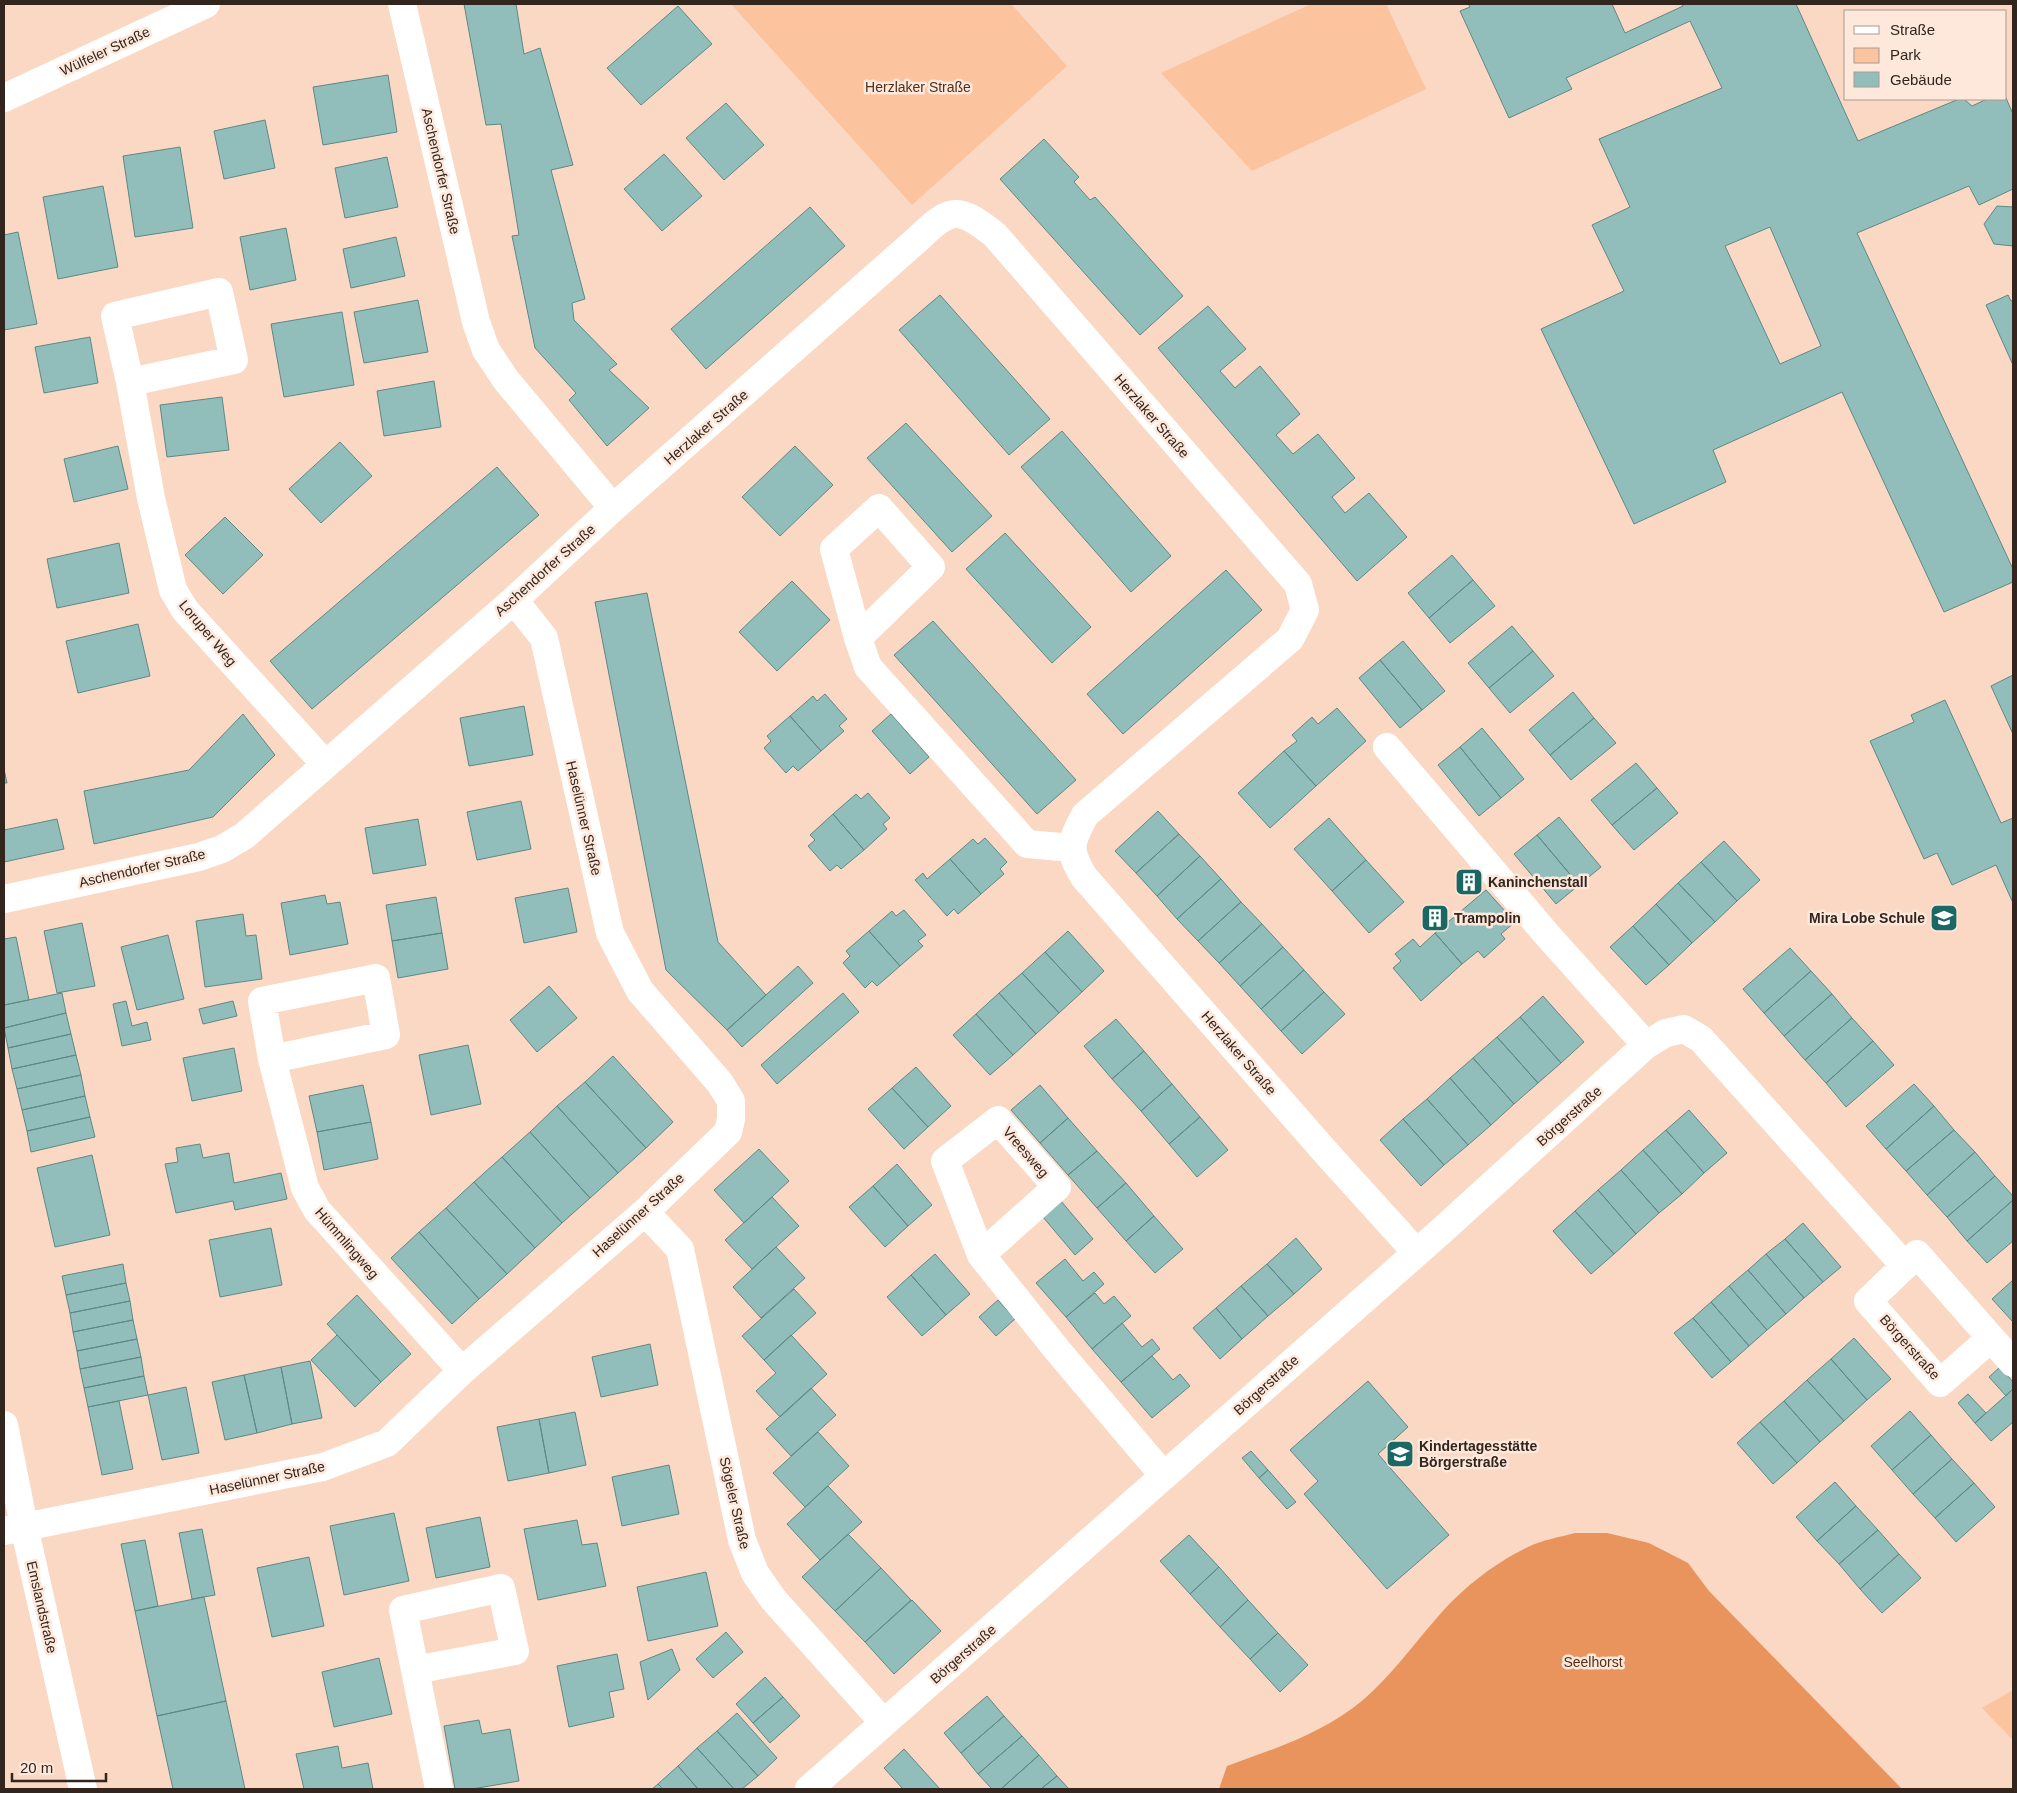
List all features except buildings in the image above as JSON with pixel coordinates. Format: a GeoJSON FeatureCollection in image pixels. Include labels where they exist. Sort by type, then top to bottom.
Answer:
{"type":"FeatureCollection","features":[{"type":"Feature","properties":{"kind":"street","name":"Wülfeler Straße"},"geometry":{"type":"LineString","coordinates":[[4,98],[206,4]]}},
{"type":"Feature","properties":{"kind":"street","name":"Aschendorfer Straße"},"geometry":{"type":"LineString","coordinates":[[4,899],[199,857],[222,849],[244,836],[514,600],[613,508],[506,380],[486,350],[476,322],[402,4]]}},
{"type":"Feature","properties":{"kind":"street","name":"Herzlaker Straße"},"geometry":{"type":"LineString","coordinates":[[613,508],[936,221],[954,214],[972,218],[995,235],[1298,584],[1305,610],[1290,639],[1085,815],[1074,836],[1072,848],[1074,860],[1084,877],[1329,1156],[1416,1252]]}},
{"type":"Feature","properties":{"kind":"street","name":"Loruper Weg"},"geometry":{"type":"LineString","coordinates":[[130,382],[234,360],[219,292],[115,316],[130,382],[151,498],[173,590],[185,610],[326,764]]}},
{"type":"Feature","properties":{"kind":"street","name":"Haselünner Straße"},"geometry":{"type":"LineString","coordinates":[[14,1528],[323,1467],[387,1443],[462,1371],[645,1212],[728,1132],[731,1119],[731,1101],[720,1082],[640,991],[610,933],[544,638],[514,600]]}},
{"type":"Feature","properties":{"kind":"street"},"geometry":{"type":"LineString","coordinates":[[858,638],[868,667],[1027,844],[1072,848]]}},
{"type":"Feature","properties":{"kind":"street"},"geometry":{"type":"LineString","coordinates":[[1387,747],[1549,937],[1646,1046]]}},
{"type":"Feature","properties":{"kind":"street","name":"Hümmlingweg"},"geometry":{"type":"LineString","coordinates":[[272,1059],[386,1035],[376,978],[262,1001],[272,1059],[305,1188],[317,1210],[462,1371]]}},
{"type":"Feature","properties":{"kind":"street","name":"Börgerstraße"},"geometry":{"type":"LineString","coordinates":[[884,1723],[1646,1046],[1666,1033],[1684,1030],[1702,1040],[1905,1266]]}},
{"type":"Feature","properties":{"kind":"street","name":"Vreesweg"},"geometry":{"type":"LineString","coordinates":[[981,1256],[1057,1187],[998,1120],[945,1161],[981,1256],[1058,1351],[1164,1476]]}},
{"type":"Feature","properties":{"kind":"street","name":"Sögeler Straße"},"geometry":{"type":"LineString","coordinates":[[645,1212],[680,1248],[742,1540],[755,1573],[773,1599],[884,1723]]}},
{"type":"Feature","properties":{"kind":"street","name":"Börgerstraße"},"geometry":{"type":"LineString","coordinates":[[1990,1338],[1940,1383],[1868,1301],[1917,1254],[2013,1363]]}},
{"type":"Feature","properties":{"kind":"street","name":"Emslandstraße"},"geometry":{"type":"LineString","coordinates":[[4,1424],[14,1528],[83,1789]]}},
{"type":"Feature","properties":{"kind":"street"},"geometry":{"type":"LineString","coordinates":[[415,1670],[439,1789]]}},
{"type":"Feature","properties":{"kind":"street"},"geometry":{"type":"LineString","coordinates":[[809,1789],[884,1723]]}},
{"type":"Feature","properties":{"kind":"green space","name":"Herzlaker Straße"},"geometry":{"type":"Polygon","coordinates":[[[731,4],[1011,4],[1067,66],[912,205],[731,4]]]}},
{"type":"Feature","properties":{"kind":"green space"},"geometry":{"type":"Polygon","coordinates":[[[1311,4],[1386,4],[1426,89],[1252,171],[1161,73],[1311,4]]]}},
{"type":"Feature","properties":{"kind":"green space","name":"Seelhorst"},"geometry":{"type":"Polygon","coordinates":[[[1575,1533],[1607,1533],[1649,1543],[1688,1563],[1709,1591],[1902,1789],[1219,1789],[1227,1766],[1315,1731],[1348,1712],[1363,1700],[1392,1671],[1445,1608],[1490,1569],[1515,1553],[1533,1545],[1575,1533]]]}},
{"type":"Feature","properties":{"kind":"green space"},"geometry":{"type":"Polygon","coordinates":[[[2013,1690],[2013,1740],[1982,1708],[2013,1690]]]}},
{"type":"Feature","properties":{"kind":"place","name":"Kaninchenstall"},"geometry":{"type":"Point","coordinates":[1469,882]}},
{"type":"Feature","properties":{"kind":"place","name":"Trampolin"},"geometry":{"type":"Point","coordinates":[1435,918]}},
{"type":"Feature","properties":{"kind":"place","name":"Mira Lobe Schule"},"geometry":{"type":"Point","coordinates":[1944,918]}},
{"type":"Feature","properties":{"kind":"place","name":"Kindertagesstätte Börgerstraße"},"geometry":{"type":"Point","coordinates":[1400,1454]}}]}
